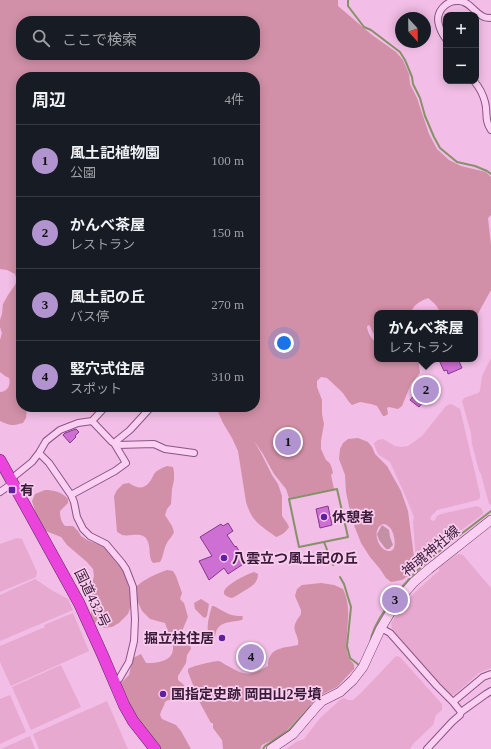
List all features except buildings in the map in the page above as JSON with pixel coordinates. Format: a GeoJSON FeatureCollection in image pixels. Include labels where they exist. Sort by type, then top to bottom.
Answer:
{"type":"FeatureCollection","features":[{"type":"Feature","properties":{"kind":"highway","name":"国道432号"},"geometry":{"type":"LineString","coordinates":[[0,460],[79,603],[124,705],[133,721],[155,749]]}},
{"type":"Feature","properties":{"kind":"main road","name":"神魂神社線"},"geometry":{"type":"LineString","coordinates":[[271,749],[293,734],[317,706],[340,692],[353,680],[364,667],[381,628],[390,613],[399,599],[414,582],[491,520]]}},
{"type":"Feature","properties":{"kind":"street"},"geometry":{"type":"LineString","coordinates":[[443,33],[439,26],[438,19],[441,10],[449,3],[458,1],[467,3],[477,12]]}},
{"type":"Feature","properties":{"kind":"street"},"geometry":{"type":"LineString","coordinates":[[479,14],[481,16],[491,18]]}},
{"type":"Feature","properties":{"kind":"street"},"geometry":{"type":"LineString","coordinates":[[476,84],[485,102],[487,115],[486,123],[491,130]]}},
{"type":"Feature","properties":{"kind":"street"},"geometry":{"type":"LineString","coordinates":[[0,492],[32,462],[46,441],[60,430],[78,423],[92,421],[100,412]]}},
{"type":"Feature","properties":{"kind":"street"},"geometry":{"type":"LineString","coordinates":[[114,443],[130,430],[146,412]]}},
{"type":"Feature","properties":{"kind":"street"},"geometry":{"type":"LineString","coordinates":[[71,495],[115,471],[126,463],[114,443],[92,421]]}},
{"type":"Feature","properties":{"kind":"street"},"geometry":{"type":"LineString","coordinates":[[114,443],[117,445],[154,444],[165,449],[194,453]]}},
{"type":"Feature","properties":{"kind":"street"},"geometry":{"type":"LineString","coordinates":[[39,453],[49,463],[71,495],[77,517],[83,529],[90,536],[106,544],[126,569],[133,587],[135,620],[134,641],[128,662],[120,679],[114,682]]}},
{"type":"Feature","properties":{"kind":"street"},"geometry":{"type":"LineString","coordinates":[[381,628],[390,633],[461,712]]}},
{"type":"Feature","properties":{"kind":"street"},"geometry":{"type":"LineString","coordinates":[[453,702],[483,677],[491,674]]}},
{"type":"Feature","properties":{"kind":"street"},"geometry":{"type":"LineString","coordinates":[[430,748],[461,712],[491,691]]}},
{"type":"Feature","properties":{"kind":"shaded area"},"geometry":{"type":"Polygon","coordinates":[[[0,0],[338,0],[338,6],[372,35],[396,52],[403,60],[409,74],[410,84],[417,98],[429,134],[437,149],[449,160],[461,166],[486,172],[491,177],[491,215],[488,218],[491,245],[491,290],[478,314],[478,310],[439,310],[437,306],[428,298],[422,300],[412,310],[374,310],[374,333],[370,326],[368,325],[367,327],[370,336],[374,341],[374,362],[418,362],[420,373],[411,384],[402,406],[398,409],[387,408],[388,414],[383,416],[377,406],[360,402],[352,405],[342,392],[327,378],[321,377],[317,381],[317,387],[322,400],[324,424],[321,449],[326,460],[332,467],[333,473],[331,475],[334,489],[289,498],[286,489],[274,474],[254,441],[278,484],[282,496],[282,516],[289,527],[284,533],[276,537],[254,519],[248,509],[238,451],[218,412],[260,412],[260,72],[16,72],[16,277],[15,274],[7,270],[0,269],[0,0]]]}},
{"type":"Feature","properties":{"kind":"shaded area"},"geometry":{"type":"Polygon","coordinates":[[[16,282],[16,412],[27,412],[26,418],[23,423],[9,425],[0,421],[0,392],[5,391],[10,383],[9,378],[0,372],[0,340],[2,333],[0,320],[3,304],[16,282]]]}},
{"type":"Feature","properties":{"kind":"shaded area"},"geometry":{"type":"Polygon","coordinates":[[[491,358],[491,505],[489,504],[479,471],[462,401],[464,398],[480,391],[482,376],[491,358]]]}},
{"type":"Feature","properties":{"kind":"shaded area"},"geometry":{"type":"Polygon","coordinates":[[[450,404],[460,409],[480,498],[478,500],[437,510],[430,519],[433,521],[441,514],[477,506],[481,508],[483,514],[418,565],[416,561],[413,522],[414,517],[390,462],[379,455],[374,444],[378,440],[383,439],[395,446],[408,446],[422,436],[446,406],[450,404]]]}},
{"type":"Feature","properties":{"kind":"shaded area"},"geometry":{"type":"Polygon","coordinates":[[[358,438],[368,442],[375,454],[387,466],[401,491],[408,511],[414,557],[412,570],[408,576],[402,580],[391,582],[386,578],[361,543],[352,520],[346,492],[345,475],[339,459],[340,449],[343,443],[348,439],[358,438]],[[383,524],[377,531],[378,540],[382,548],[386,551],[390,551],[395,545],[394,537],[390,528],[383,524]]]}},
{"type":"Feature","properties":{"kind":"shaded area"},"geometry":{"type":"Polygon","coordinates":[[[167,466],[173,467],[174,480],[171,504],[165,515],[174,532],[166,546],[160,562],[153,563],[149,545],[144,536],[122,535],[117,532],[114,496],[123,484],[129,483],[141,488],[146,486],[155,473],[167,466]]]}},
{"type":"Feature","properties":{"kind":"shaded area"},"geometry":{"type":"Polygon","coordinates":[[[45,490],[58,492],[68,499],[68,503],[60,511],[61,519],[65,526],[73,526],[81,536],[87,540],[105,547],[113,555],[116,562],[123,568],[130,592],[131,605],[128,614],[119,623],[112,627],[105,628],[99,625],[94,622],[91,615],[93,600],[90,592],[94,576],[93,569],[67,545],[61,537],[46,531],[37,517],[32,501],[35,494],[45,490]]]}},
{"type":"Feature","properties":{"kind":"shaded area"},"geometry":{"type":"Polygon","coordinates":[[[382,525],[389,530],[393,545],[389,549],[386,549],[379,540],[377,534],[382,525]]]}},
{"type":"Feature","properties":{"kind":"shaded area"},"geometry":{"type":"Polygon","coordinates":[[[17,538],[22,539],[37,572],[36,577],[0,592],[0,544],[17,538]]]}},
{"type":"Feature","properties":{"kind":"shaded area"},"geometry":{"type":"Polygon","coordinates":[[[459,554],[463,555],[491,588],[491,668],[479,673],[454,695],[449,695],[392,629],[391,623],[410,597],[439,571],[439,568],[459,554]]]}},
{"type":"Feature","properties":{"kind":"shaded area"},"geometry":{"type":"Polygon","coordinates":[[[167,570],[173,571],[182,593],[180,599],[184,603],[188,617],[182,631],[191,649],[187,655],[186,663],[178,676],[178,680],[184,685],[182,697],[176,701],[168,700],[165,702],[160,715],[162,719],[176,725],[191,749],[159,749],[141,727],[119,685],[129,675],[133,658],[141,654],[146,663],[155,663],[168,659],[173,652],[172,642],[165,623],[150,619],[142,611],[136,598],[136,587],[139,584],[154,575],[167,570]]]}},
{"type":"Feature","properties":{"kind":"shaded area"},"geometry":{"type":"Polygon","coordinates":[[[254,572],[258,574],[258,577],[252,586],[232,598],[225,596],[224,592],[226,588],[244,576],[254,572]]]}},
{"type":"Feature","properties":{"kind":"shaded area"},"geometry":{"type":"Polygon","coordinates":[[[35,579],[68,599],[73,610],[0,641],[0,595],[35,579]]]}},
{"type":"Feature","properties":{"kind":"shaded area"},"geometry":{"type":"Polygon","coordinates":[[[321,583],[334,585],[343,589],[346,596],[348,604],[347,651],[349,658],[354,664],[354,669],[337,687],[319,696],[285,732],[262,745],[260,749],[223,749],[222,740],[213,728],[213,723],[211,723],[200,703],[188,669],[194,666],[219,661],[247,674],[268,666],[271,655],[274,652],[282,648],[298,645],[298,639],[294,628],[301,614],[301,610],[295,596],[297,589],[302,585],[321,583]]]}},
{"type":"Feature","properties":{"kind":"shaded area"},"geometry":{"type":"Polygon","coordinates":[[[201,599],[209,604],[207,616],[205,618],[195,609],[194,603],[201,599]]]}},
{"type":"Feature","properties":{"kind":"shaded area"},"geometry":{"type":"Polygon","coordinates":[[[212,606],[231,615],[243,617],[242,620],[220,626],[216,632],[215,638],[212,640],[208,633],[208,629],[212,606]]]}},
{"type":"Feature","properties":{"kind":"shaded area"},"geometry":{"type":"Polygon","coordinates":[[[73,613],[89,651],[11,686],[0,662],[0,646],[45,627],[44,625],[73,613]]]}},
{"type":"Feature","properties":{"kind":"shaded area"},"geometry":{"type":"Polygon","coordinates":[[[396,656],[400,657],[442,704],[442,710],[436,715],[433,725],[413,744],[410,749],[286,749],[296,742],[304,739],[320,718],[341,699],[344,698],[353,700],[396,656]]]}},
{"type":"Feature","properties":{"kind":"shaded area"},"geometry":{"type":"Polygon","coordinates":[[[61,665],[81,707],[31,730],[12,687],[61,665]]]}},
{"type":"Feature","properties":{"kind":"shaded area"},"geometry":{"type":"Polygon","coordinates":[[[10,695],[26,732],[0,744],[0,699],[10,695]]]}},
{"type":"Feature","properties":{"kind":"shaded area"},"geometry":{"type":"Polygon","coordinates":[[[107,701],[128,749],[39,749],[33,734],[107,701]]]}},
{"type":"Feature","properties":{"kind":"shaded area"},"geometry":{"type":"Polygon","coordinates":[[[30,736],[35,749],[1,749],[30,736]]]}},
{"type":"Feature","properties":{"kind":"waterway"},"geometry":{"type":"LineString","coordinates":[[348,0],[348,6],[364,27],[371,30],[400,52],[405,60],[412,77],[413,84],[420,98],[425,116],[440,148],[457,162],[475,166],[491,174]]}},
{"type":"Feature","properties":{"kind":"waterway"},"geometry":{"type":"LineString","coordinates":[[337,489],[348,537],[299,547],[289,499],[337,489]]}},
{"type":"Feature","properties":{"kind":"waterway"},"geometry":{"type":"LineString","coordinates":[[370,643],[380,618],[395,595],[407,581],[448,544],[491,511]]}},
{"type":"Feature","properties":{"kind":"waterway"},"geometry":{"type":"LineString","coordinates":[[324,542],[333,565]]}},
{"type":"Feature","properties":{"kind":"waterway"},"geometry":{"type":"LineString","coordinates":[[340,577],[344,584],[351,607],[347,646],[350,658],[359,665]]}},
{"type":"Feature","properties":{"kind":"waterway"},"geometry":{"type":"LineString","coordinates":[[263,749],[265,746],[289,730],[311,706]]}},
{"type":"Feature","properties":{"kind":"place","name":"かんべ茶屋"},"geometry":{"type":"Point","coordinates":[426,390]}},
{"type":"Feature","properties":{"kind":"place","name":"風土記植物園"},"geometry":{"type":"Point","coordinates":[288,442]}},
{"type":"Feature","properties":{"kind":"place","name":"有"},"geometry":{"type":"Point","coordinates":[12,490]}},
{"type":"Feature","properties":{"kind":"place","name":"休憩者"},"geometry":{"type":"Point","coordinates":[324,517]}},
{"type":"Feature","properties":{"kind":"place","name":"八雲立つ風土記の丘"},"geometry":{"type":"Point","coordinates":[224,558]}},
{"type":"Feature","properties":{"kind":"place","name":"風土記の丘"},"geometry":{"type":"Point","coordinates":[395,600]}},
{"type":"Feature","properties":{"kind":"place","name":"掘立柱住居"},"geometry":{"type":"Point","coordinates":[222,638]}},
{"type":"Feature","properties":{"kind":"place","name":"竪穴式住居"},"geometry":{"type":"Point","coordinates":[251,657]}},
{"type":"Feature","properties":{"kind":"place","name":"国指定史跡 岡田山2号墳"},"geometry":{"type":"Point","coordinates":[163,694]}}]}
